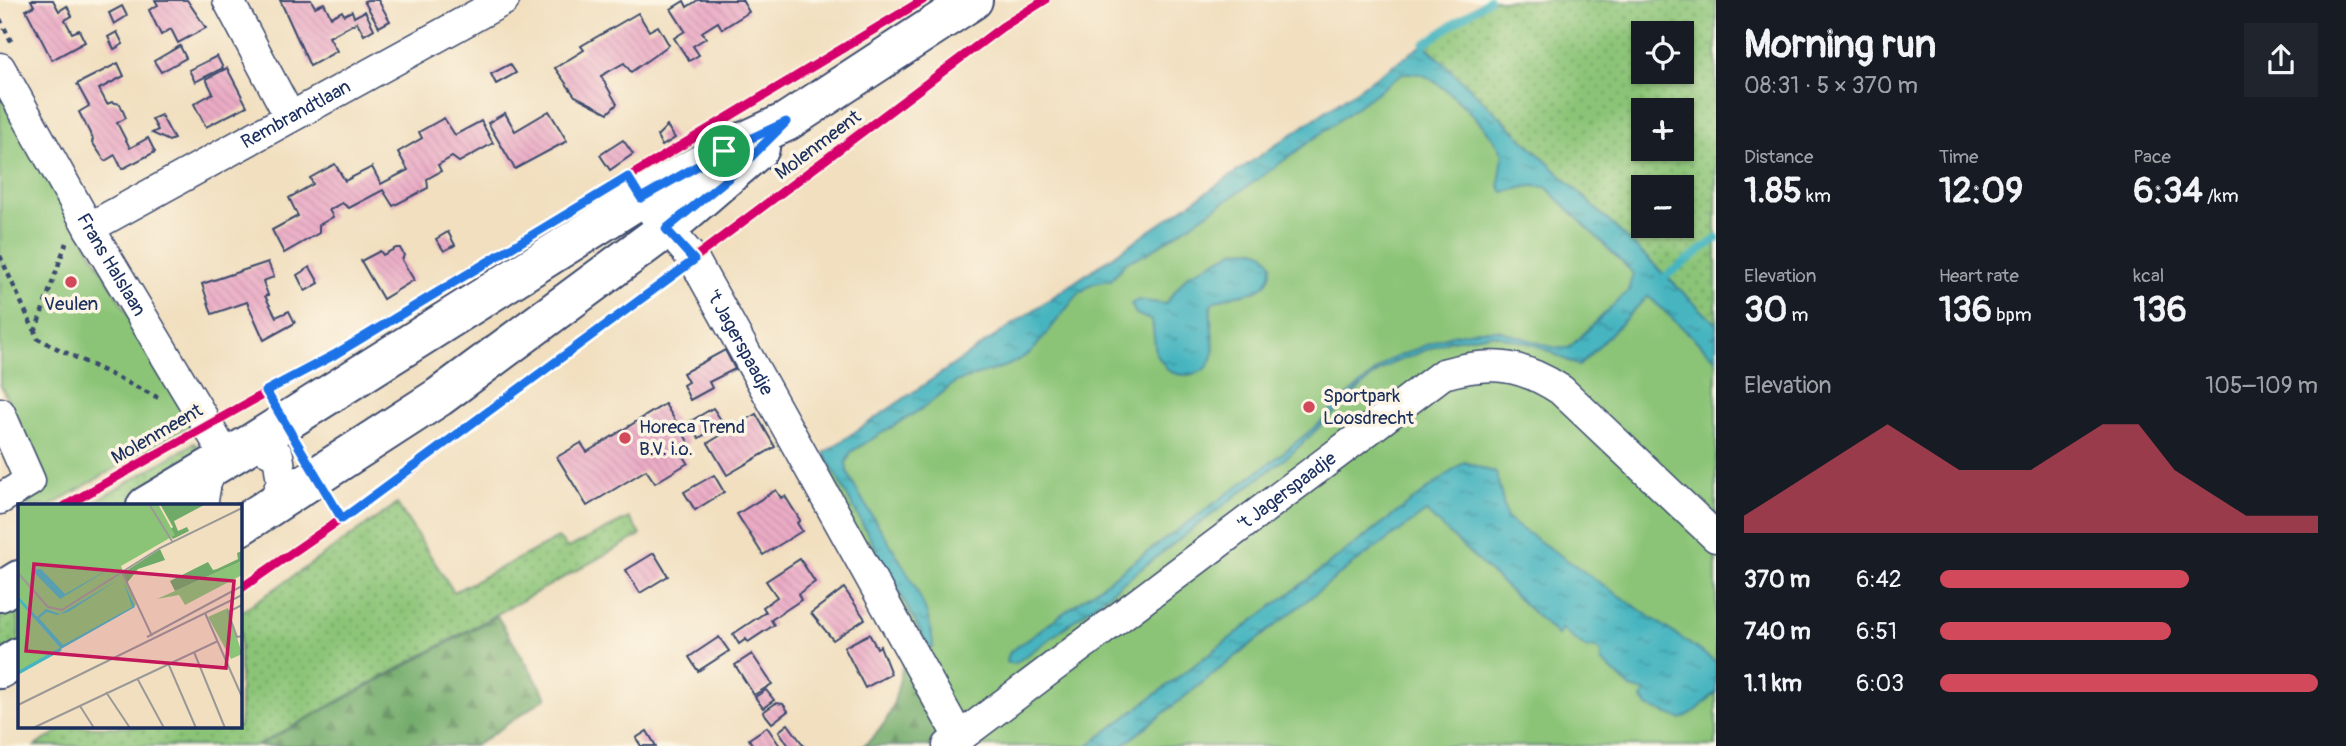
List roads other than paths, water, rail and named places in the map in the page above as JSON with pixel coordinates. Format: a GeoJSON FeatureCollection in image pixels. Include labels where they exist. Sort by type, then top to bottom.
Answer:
{"type":"FeatureCollection","features":[{"type":"Feature","properties":{"kind":"main road","name":"Molenmeent"},"geometry":{"type":"LineString","coordinates":[[149,504],[641,198],[724,151],[786,122],[973,0]]}},
{"type":"Feature","properties":{"kind":"main road","name":"Molenmeent"},"geometry":{"type":"LineString","coordinates":[[242,525],[439,397],[666,229],[738,170],[786,122]]}},
{"type":"Feature","properties":{"kind":"main road"},"geometry":{"type":"LineString","coordinates":[[0,592],[18,581]]}},
{"type":"Feature","properties":{"kind":"main road"},"geometry":{"type":"LineString","coordinates":[[0,668],[18,658]]}},
{"type":"Feature","properties":{"kind":"street"},"geometry":{"type":"LineString","coordinates":[[228,0],[290,117]]}},
{"type":"Feature","properties":{"kind":"street","name":"Rembrandtlaan"},"geometry":{"type":"LineString","coordinates":[[88,225],[500,1]]}},
{"type":"Feature","properties":{"kind":"street","name":"Frans Halslaan"},"geometry":{"type":"LineString","coordinates":[[0,68],[88,225],[191,398],[231,455]]}},
{"type":"Feature","properties":{"kind":"street","name":"'t Jagerspaadje"},"geometry":{"type":"LineString","coordinates":[[641,198],[694,260],[953,742],[1443,374],[1471,366],[1509,366],[1536,373],[1561,390],[1716,537]]}},
{"type":"Feature","properties":{"kind":"street"},"geometry":{"type":"LineString","coordinates":[[0,413],[30,481],[0,499]]}},
{"type":"Feature","properties":{"kind":"street"},"geometry":{"type":"LineString","coordinates":[[202,504],[206,482],[231,455],[278,455],[282,482],[273,505]]}},
{"type":"Feature","properties":{"kind":"water"},"geometry":{"type":"Polygon","coordinates":[[[1424,44],[1716,324],[1716,359],[1648,296],[1579,366],[1538,346],[1492,334],[1451,340],[1391,364],[1372,377],[1292,453],[1047,641],[1014,664],[1006,662],[1010,652],[1275,459],[1321,422],[1333,408],[1389,360],[1448,336],[1478,330],[1498,330],[1555,348],[1569,348],[1628,291],[1633,273],[1546,187],[1530,186],[1503,192],[1499,185],[1503,155],[1491,135],[1469,111],[1434,81],[1417,73],[1403,73],[1260,178],[1146,254],[1126,262],[1111,280],[1094,283],[1079,293],[1031,353],[1009,365],[956,382],[926,406],[851,452],[846,463],[847,471],[922,603],[930,625],[933,647],[930,649],[824,453],[1424,44]]]}},
{"type":"Feature","properties":{"kind":"water"},"geometry":{"type":"Polygon","coordinates":[[[1255,249],[1264,252],[1272,264],[1270,276],[1258,289],[1212,303],[1214,353],[1211,361],[1206,368],[1194,374],[1183,375],[1169,371],[1156,354],[1152,321],[1136,314],[1131,304],[1138,300],[1165,304],[1188,275],[1236,250],[1255,249]]]}},
{"type":"Feature","properties":{"kind":"water"},"geometry":{"type":"Polygon","coordinates":[[[1464,462],[1496,473],[1507,519],[1716,662],[1716,692],[1697,710],[1681,719],[1649,707],[1642,699],[1645,692],[1631,688],[1601,661],[1601,652],[1593,647],[1587,649],[1561,629],[1558,636],[1426,512],[1348,568],[1122,746],[1087,746],[1464,462]]]}},
{"type":"Feature","properties":{"kind":"waterway"},"geometry":{"type":"LineString","coordinates":[[1424,44],[1489,0]]}},
{"type":"Feature","properties":{"kind":"waterway"},"geometry":{"type":"LineString","coordinates":[[1666,276],[1716,239]]}},
{"type":"Feature","properties":{"kind":"place","name":"Veulen"},"geometry":{"type":"Point","coordinates":[71,282]}},
{"type":"Feature","properties":{"kind":"place","name":"Sportpark Loosdrecht"},"geometry":{"type":"Point","coordinates":[1309,407]}},
{"type":"Feature","properties":{"kind":"place","name":"Horeca Trend B.V. i.o."},"geometry":{"type":"Point","coordinates":[625,438]}}]}
